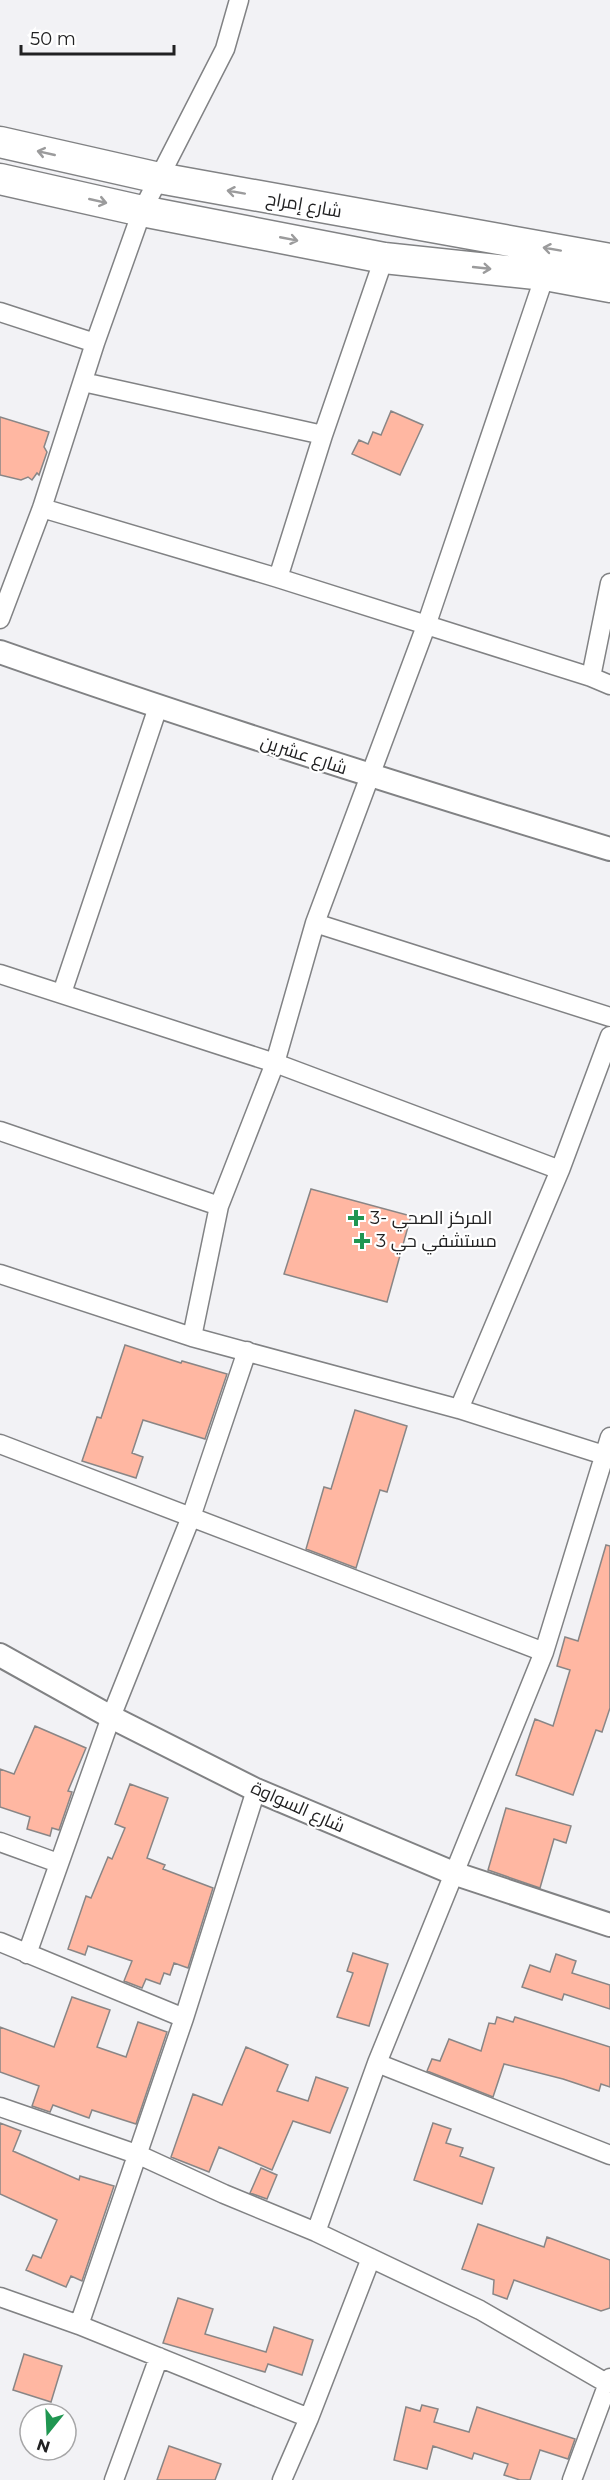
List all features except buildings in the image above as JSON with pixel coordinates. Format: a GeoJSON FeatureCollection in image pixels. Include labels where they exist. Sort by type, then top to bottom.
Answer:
{"type":"FeatureCollection","features":[{"type":"Feature","properties":{"kind":"main road","name":"شارع إمراح"},"geometry":{"type":"LineString","coordinates":[[0,142],[159,178],[610,259]]}},
{"type":"Feature","properties":{"kind":"main road","name":"شارع إمراح"},"geometry":{"type":"LineString","coordinates":[[0,179],[142,211],[384,258],[545,275],[610,287]]}},
{"type":"Feature","properties":{"kind":"street"},"geometry":{"type":"LineString","coordinates":[[0,619],[42,507],[95,343],[142,211],[192,118],[225,49],[239,0]]}},
{"type":"Feature","properties":{"kind":"street"},"geometry":{"type":"LineString","coordinates":[[278,578],[323,435],[384,258]]}},
{"type":"Feature","properties":{"kind":"street"},"geometry":{"type":"LineString","coordinates":[[192,1337],[219,1206],[275,1063],[315,923],[426,626],[545,275]]}},
{"type":"Feature","properties":{"kind":"street"},"geometry":{"type":"LineString","coordinates":[[0,312],[95,343]]}},
{"type":"Feature","properties":{"kind":"street"},"geometry":{"type":"LineString","coordinates":[[83,382],[323,435]]}},
{"type":"Feature","properties":{"kind":"street"},"geometry":{"type":"LineString","coordinates":[[42,507],[278,578],[591,677],[610,686]]}},
{"type":"Feature","properties":{"kind":"street"},"geometry":{"type":"LineString","coordinates":[[591,677],[610,583]]}},
{"type":"Feature","properties":{"kind":"street","name":"شارع عشرين"},"geometry":{"type":"LineString","coordinates":[[0,652],[158,707],[369,776],[610,849]]}},
{"type":"Feature","properties":{"kind":"street"},"geometry":{"type":"LineString","coordinates":[[62,993],[158,707]]}},
{"type":"Feature","properties":{"kind":"street"},"geometry":{"type":"LineString","coordinates":[[315,923],[610,1017]]}},
{"type":"Feature","properties":{"kind":"street"},"geometry":{"type":"LineString","coordinates":[[0,974],[275,1063],[560,1170]]}},
{"type":"Feature","properties":{"kind":"street"},"geometry":{"type":"LineString","coordinates":[[459,1409],[560,1170],[610,1036]]}},
{"type":"Feature","properties":{"kind":"street"},"geometry":{"type":"LineString","coordinates":[[0,1131],[219,1206]]}},
{"type":"Feature","properties":{"kind":"street"},"geometry":{"type":"LineString","coordinates":[[0,1274],[192,1337],[459,1409],[607,1456]]}},
{"type":"Feature","properties":{"kind":"street"},"geometry":{"type":"LineString","coordinates":[[27,1954],[111,1717],[190,1517],[247,1352]]}},
{"type":"Feature","properties":{"kind":"street"},"geometry":{"type":"LineString","coordinates":[[316,2232],[377,2063],[544,1652],[607,1456],[610,1437]]}},
{"type":"Feature","properties":{"kind":"street"},"geometry":{"type":"LineString","coordinates":[[0,1444],[544,1652]]}},
{"type":"Feature","properties":{"kind":"street","name":"شارع السواوة"},"geometry":{"type":"LineString","coordinates":[[0,1655],[111,1717],[256,1790],[453,1874],[610,1925]]}},
{"type":"Feature","properties":{"kind":"street"},"geometry":{"type":"LineString","coordinates":[[79,2325],[139,2155],[256,1790]]}},
{"type":"Feature","properties":{"kind":"street"},"geometry":{"type":"LineString","coordinates":[[0,1842],[58,1863]]}},
{"type":"Feature","properties":{"kind":"street"},"geometry":{"type":"LineString","coordinates":[[0,1942],[184,2018]]}},
{"type":"Feature","properties":{"kind":"street"},"geometry":{"type":"LineString","coordinates":[[377,2063],[610,2156]]}},
{"type":"Feature","properties":{"kind":"street"},"geometry":{"type":"LineString","coordinates":[[0,2107],[139,2155],[224,2194],[316,2232],[480,2310],[609,2381],[572,2480]]}},
{"type":"Feature","properties":{"kind":"street"},"geometry":{"type":"LineString","coordinates":[[282,2480],[309,2418],[371,2258]]}},
{"type":"Feature","properties":{"kind":"street"},"geometry":{"type":"LineString","coordinates":[[0,2297],[79,2325],[309,2418]]}},
{"type":"Feature","properties":{"kind":"street"},"geometry":{"type":"LineString","coordinates":[[114,2480],[159,2357]]}},
{"type":"Feature","properties":{"kind":"place","name":"المركز الصحي -3"},"geometry":{"type":"Point","coordinates":[356,1218]}},
{"type":"Feature","properties":{"kind":"place","name":"مستشفي حي 3"},"geometry":{"type":"Point","coordinates":[362,1241]}}]}
